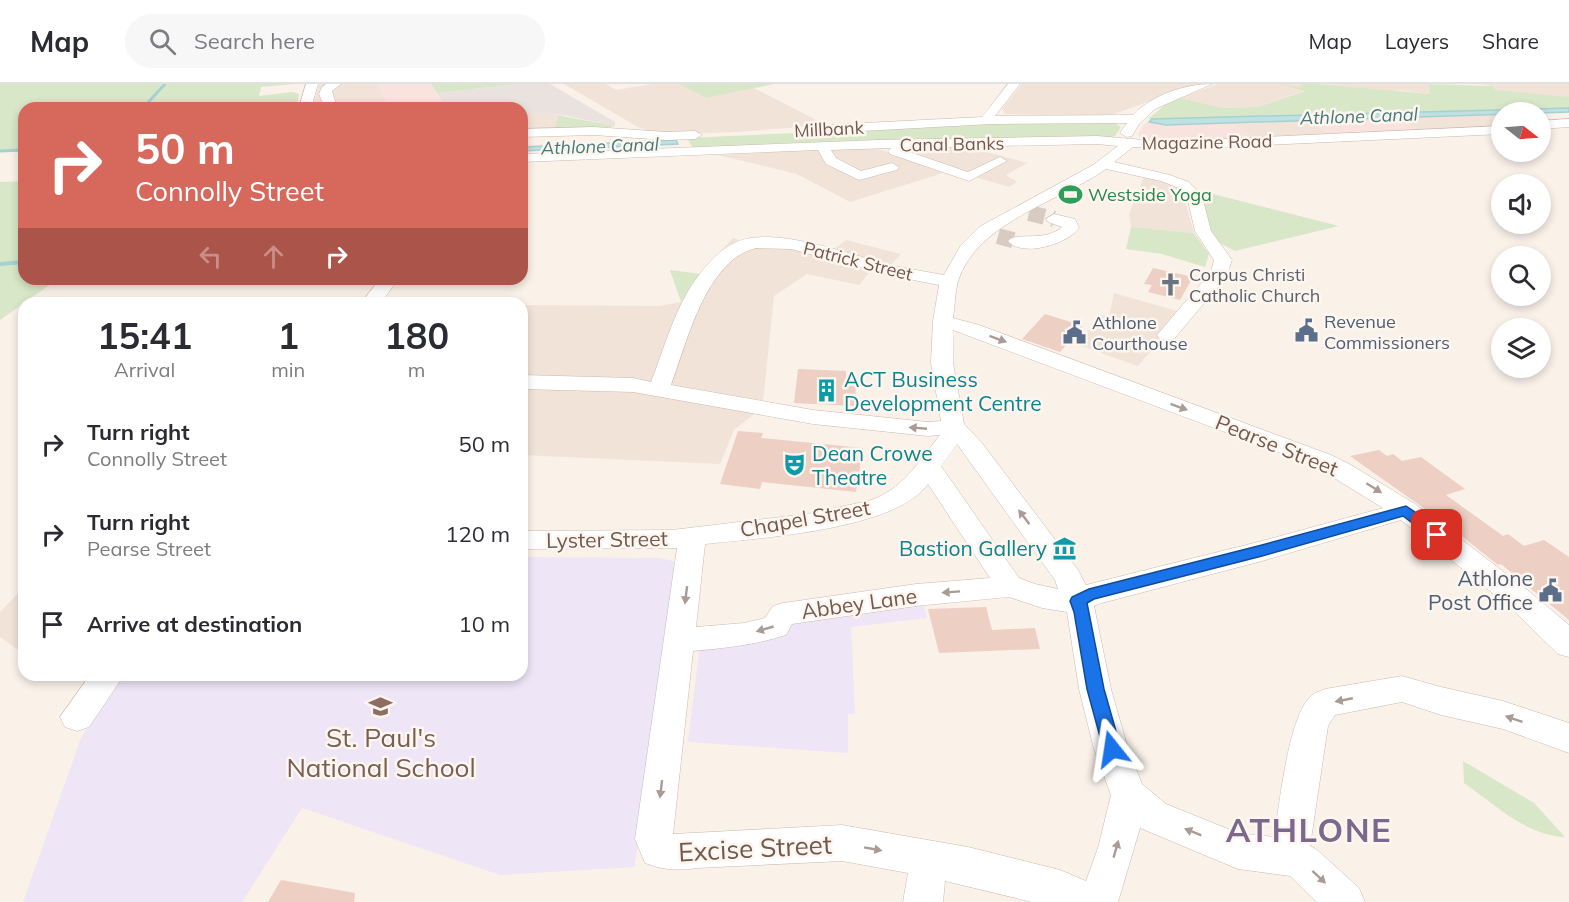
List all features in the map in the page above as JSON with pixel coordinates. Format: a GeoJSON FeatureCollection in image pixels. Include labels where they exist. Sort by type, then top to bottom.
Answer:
{"type":"FeatureCollection","features":[{"type":"Feature","properties":{"kind":"street"},"geometry":{"type":"LineString","coordinates":[[307,102],[312,84]]}},
{"type":"Feature","properties":{"kind":"street"},"geometry":{"type":"LineString","coordinates":[[328,102],[325,94],[326,89],[335,84]]}},
{"type":"Feature","properties":{"kind":"street"},"geometry":{"type":"LineString","coordinates":[[991,120],[988,116],[1014,84]]}},
{"type":"Feature","properties":{"kind":"street"},"geometry":{"type":"LineString","coordinates":[[1206,84],[1157,103],[1134,121],[1125,137],[1129,144],[1102,164],[970,245],[949,281],[943,321],[942,363],[956,428],[974,448],[1068,577],[1082,612],[1095,689],[1112,749],[1129,795],[1153,816],[1238,850],[1289,857],[1303,862],[1345,902]]}},
{"type":"Feature","properties":{"kind":"street","name":"Millbank"},"geometry":{"type":"LineString","coordinates":[[813,130],[991,120],[1134,121]]}},
{"type":"Feature","properties":{"kind":"street"},"geometry":{"type":"LineString","coordinates":[[1551,124],[1569,123]]}},
{"type":"Feature","properties":{"kind":"street"},"geometry":{"type":"LineString","coordinates":[[1551,127],[1569,131]]}},
{"type":"Feature","properties":{"kind":"street"},"geometry":{"type":"LineString","coordinates":[[1245,128],[1263,141]]}},
{"type":"Feature","properties":{"kind":"street"},"geometry":{"type":"LineString","coordinates":[[528,133],[587,131],[666,136],[707,135]]}},
{"type":"Feature","properties":{"kind":"street","name":"Magazine Road"},"geometry":{"type":"LineString","coordinates":[[1129,144],[1263,141],[1491,131]]}},
{"type":"Feature","properties":{"kind":"street","name":"Canal Banks"},"geometry":{"type":"LineString","coordinates":[[528,158],[879,144],[1097,140],[1129,144]]}},
{"type":"Feature","properties":{"kind":"street"},"geometry":{"type":"LineString","coordinates":[[879,144],[969,177],[1000,161]]}},
{"type":"Feature","properties":{"kind":"street"},"geometry":{"type":"LineString","coordinates":[[822,146],[831,161],[860,176],[892,167]]}},
{"type":"Feature","properties":{"kind":"street","name":"Canal Banks"},"geometry":{"type":"LineString","coordinates":[[923,162],[949,148]]}},
{"type":"Feature","properties":{"kind":"street"},"geometry":{"type":"LineString","coordinates":[[1102,164],[1165,177],[1184,185],[1194,196],[1203,231],[1223,260],[1220,273],[1167,335]]}},
{"type":"Feature","properties":{"kind":"street"},"geometry":{"type":"LineString","coordinates":[[1016,241],[1049,242],[1062,236],[1071,228],[1069,222],[1054,219]]}},
{"type":"Feature","properties":{"kind":"street","name":"Patrick Street"},"geometry":{"type":"LineString","coordinates":[[658,389],[692,302],[708,275],[725,257],[739,247],[768,243],[791,244],[893,271],[949,281]]}},
{"type":"Feature","properties":{"kind":"street","name":"Pearse Street"},"geometry":{"type":"LineString","coordinates":[[943,321],[972,329],[1322,460],[1373,488],[1406,510],[1546,622],[1569,645]]}},
{"type":"Feature","properties":{"kind":"street"},"geometry":{"type":"LineString","coordinates":[[528,382],[633,385],[754,407],[882,425],[928,429],[956,428]]}},
{"type":"Feature","properties":{"kind":"street","name":"Chapel Street"},"geometry":{"type":"LineString","coordinates":[[692,537],[807,523],[869,509],[906,493],[929,467],[956,428]]}},
{"type":"Feature","properties":{"kind":"street"},"geometry":{"type":"LineString","coordinates":[[929,467],[1009,585],[1029,595],[1056,600],[1078,601],[1089,595],[1262,551],[1406,510]]}},
{"type":"Feature","properties":{"kind":"street","name":"Lyster Street"},"geometry":{"type":"LineString","coordinates":[[528,540],[692,537]]}},
{"type":"Feature","properties":{"kind":"street","name":"Excise Street"},"geometry":{"type":"LineString","coordinates":[[692,537],[655,829],[654,839],[658,850],[677,853],[842,843],[968,866],[1060,890],[1089,902]]}},
{"type":"Feature","properties":{"kind":"street","name":"Abbey Lane"},"geometry":{"type":"LineString","coordinates":[[680,640],[744,634],[775,627],[783,614],[916,595],[1004,588],[1009,585]]}},
{"type":"Feature","properties":{"kind":"street"},"geometry":{"type":"LineString","coordinates":[[77,717],[104,681]]}},
{"type":"Feature","properties":{"kind":"street"},"geometry":{"type":"LineString","coordinates":[[1289,857],[1311,726],[1316,714],[1325,703],[1402,689],[1441,701],[1503,715],[1569,738]]}},
{"type":"Feature","properties":{"kind":"street"},"geometry":{"type":"LineString","coordinates":[[1098,902],[1116,848],[1129,795]]}},
{"type":"Feature","properties":{"kind":"street"},"geometry":{"type":"LineString","coordinates":[[923,902],[929,859]]}},
{"type":"Feature","properties":{"kind":"shaded area"},"geometry":{"type":"Polygon","coordinates":[[[319,84],[378,84],[387,102],[314,102],[319,84]]]}},
{"type":"Feature","properties":{"kind":"shaded area"},"geometry":{"type":"Polygon","coordinates":[[[378,84],[431,84],[442,102],[387,102],[378,84]]]}},
{"type":"Feature","properties":{"kind":"shaded area"},"geometry":{"type":"Polygon","coordinates":[[[518,84],[550,84],[615,122],[615,126],[553,113],[528,114],[528,102],[442,102],[437,93],[518,84]]]}},
{"type":"Feature","properties":{"kind":"shaded area"},"geometry":{"type":"Polygon","coordinates":[[[564,84],[606,84],[616,90],[652,84],[678,84],[708,98],[754,88],[826,125],[737,132],[682,134],[652,132],[638,127],[564,84]]]}},
{"type":"Feature","properties":{"kind":"shaded area"},"geometry":{"type":"Polygon","coordinates":[[[1022,84],[1196,84],[1109,116],[1005,114],[1002,109],[1022,84]]]}},
{"type":"Feature","properties":{"kind":"shaded area"},"geometry":{"type":"Polygon","coordinates":[[[1217,84],[1302,84],[1300,87],[1286,85],[1306,90],[1258,107],[1222,108],[1181,98],[1217,84]]]}},
{"type":"Feature","properties":{"kind":"shaded area"},"geometry":{"type":"Polygon","coordinates":[[[1317,84],[1428,84],[1430,94],[1396,90],[1396,93],[1317,84]]]}},
{"type":"Feature","properties":{"kind":"shaded area"},"geometry":{"type":"Polygon","coordinates":[[[1479,84],[1569,84],[1569,105],[1496,90],[1493,86],[1479,84]]]}},
{"type":"Feature","properties":{"kind":"shaded area"},"geometry":{"type":"Polygon","coordinates":[[[553,113],[615,126],[528,131],[528,114],[553,113]]]}},
{"type":"Feature","properties":{"kind":"shaded area"},"geometry":{"type":"Polygon","coordinates":[[[1491,114],[1491,128],[1427,133],[1396,118],[1491,114]]]}},
{"type":"Feature","properties":{"kind":"shaded area"},"geometry":{"type":"Polygon","coordinates":[[[1396,118],[1427,133],[1334,136],[1306,120],[1396,118]]]}},
{"type":"Feature","properties":{"kind":"shaded area"},"geometry":{"type":"Polygon","coordinates":[[[1306,120],[1334,136],[1256,139],[1231,123],[1306,120]]]}},
{"type":"Feature","properties":{"kind":"shaded area"},"geometry":{"type":"Polygon","coordinates":[[[1149,122],[1166,125],[1231,123],[1256,139],[1155,142],[1142,140],[1138,134],[1144,124],[1149,122]]]}},
{"type":"Feature","properties":{"kind":"shaded area"},"geometry":{"type":"Polygon","coordinates":[[[965,146],[1027,163],[1006,175],[1017,182],[1009,187],[948,169],[896,147],[965,146]]]}},
{"type":"Feature","properties":{"kind":"shaded area"},"geometry":{"type":"Polygon","coordinates":[[[873,147],[943,173],[850,202],[797,174],[718,155],[873,147]]]}},
{"type":"Feature","properties":{"kind":"shaded area"},"geometry":{"type":"Polygon","coordinates":[[[1144,177],[1155,178],[1182,190],[1194,233],[1131,227],[1129,214],[1144,177]]]}},
{"type":"Feature","properties":{"kind":"shaded area"},"geometry":{"type":"Polygon","coordinates":[[[733,238],[763,249],[793,248],[828,254],[846,240],[901,254],[885,271],[874,267],[859,285],[807,274],[774,296],[763,402],[753,415],[734,430],[720,464],[528,455],[528,305],[660,306],[681,302],[709,264],[733,238]]]}},
{"type":"Feature","properties":{"kind":"shaded area"},"geometry":{"type":"Polygon","coordinates":[[[1114,293],[1177,311],[1165,334],[1138,366],[1076,344],[1102,315],[1109,316],[1114,293]]]}},
{"type":"Feature","properties":{"kind":"shaded area","name":"St. Paul's National School"},"geometry":{"type":"Polygon","coordinates":[[[528,557],[659,558],[673,561],[676,564],[645,806],[634,867],[500,875],[302,808],[242,902],[23,902],[81,738],[118,681],[528,681],[528,557]]]}},
{"type":"Feature","properties":{"kind":"shaded area"},"geometry":{"type":"Polygon","coordinates":[[[18,593],[18,650],[0,637],[0,612],[18,593]]]}},
{"type":"Feature","properties":{"kind":"shaded area"},"geometry":{"type":"Polygon","coordinates":[[[922,600],[927,618],[851,627],[855,714],[848,714],[848,753],[688,742],[700,645],[786,618],[922,600]]]}},
{"type":"Feature","properties":{"kind":"green space"},"geometry":{"type":"Polygon","coordinates":[[[0,84],[294,84],[261,87],[259,96],[292,92],[299,94],[298,102],[18,102],[18,150],[0,151],[0,84]]]}},
{"type":"Feature","properties":{"kind":"green space"},"geometry":{"type":"Polygon","coordinates":[[[431,84],[518,84],[437,93],[431,84]]]}},
{"type":"Feature","properties":{"kind":"green space"},"geometry":{"type":"Polygon","coordinates":[[[678,84],[774,84],[707,98],[678,84]]]}},
{"type":"Feature","properties":{"kind":"green space"},"geometry":{"type":"Polygon","coordinates":[[[1281,84],[1300,87],[1302,84],[1317,84],[1430,94],[1428,84],[1493,86],[1496,90],[1569,97],[1569,108],[1551,109],[1551,102],[1491,102],[1491,110],[1148,119],[1166,104],[1181,98],[1222,108],[1258,107],[1305,91],[1281,84]]]}},
{"type":"Feature","properties":{"kind":"green space"},"geometry":{"type":"Polygon","coordinates":[[[559,115],[566,117],[615,126],[554,130],[559,115]]]}},
{"type":"Feature","properties":{"kind":"green space"},"geometry":{"type":"Polygon","coordinates":[[[1060,121],[1115,123],[1121,127],[1115,136],[1107,138],[693,148],[687,138],[1060,121]]]}},
{"type":"Feature","properties":{"kind":"green space"},"geometry":{"type":"Polygon","coordinates":[[[18,181],[18,285],[50,285],[33,297],[18,297],[18,307],[0,320],[0,182],[18,181]]]}},
{"type":"Feature","properties":{"kind":"green space"},"geometry":{"type":"Polygon","coordinates":[[[1193,189],[1339,226],[1235,251],[1214,240],[1193,189]]]}},
{"type":"Feature","properties":{"kind":"green space"},"geometry":{"type":"Polygon","coordinates":[[[1131,227],[1194,233],[1209,254],[1205,267],[1162,254],[1126,249],[1131,227]]]}},
{"type":"Feature","properties":{"kind":"green space"},"geometry":{"type":"Polygon","coordinates":[[[670,270],[701,274],[681,302],[670,270]]]}},
{"type":"Feature","properties":{"kind":"green space"},"geometry":{"type":"Polygon","coordinates":[[[1463,761],[1534,803],[1565,837],[1550,835],[1524,825],[1464,783],[1463,761]]]}},
{"type":"Feature","properties":{"kind":"water"},"geometry":{"type":"Polygon","coordinates":[[[1551,108],[1569,108],[1569,112],[1551,113],[1551,108]]]}},
{"type":"Feature","properties":{"kind":"water","name":"Athlone Canal"},"geometry":{"type":"Polygon","coordinates":[[[1491,110],[1491,115],[1166,125],[1149,122],[1152,119],[1491,110]]]}},
{"type":"Feature","properties":{"kind":"water","name":"Athlone Canal"},"geometry":{"type":"Polygon","coordinates":[[[676,140],[678,144],[528,151],[528,147],[676,140]]]}},
{"type":"Feature","properties":{"kind":"building","name":"Corpus Christi Catholic Church"},"geometry":{"type":"Polygon","coordinates":[[[1153,268],[1193,277],[1180,300],[1148,292],[1152,285],[1144,284],[1153,268]]]}},
{"type":"Feature","properties":{"kind":"building","name":"Athlone Courthouse"},"geometry":{"type":"Polygon","coordinates":[[[1045,314],[1083,326],[1060,352],[1022,339],[1045,314]]]}},
{"type":"Feature","properties":{"kind":"building","name":"ACT Business Development Centre"},"geometry":{"type":"Polygon","coordinates":[[[798,369],[846,371],[846,379],[856,380],[855,406],[794,403],[798,369]]]}},
{"type":"Feature","properties":{"kind":"building","name":"Dean Crowe Theatre"},"geometry":{"type":"Polygon","coordinates":[[[738,431],[763,433],[761,438],[863,448],[856,492],[762,482],[760,489],[720,484],[738,431]]]}},
{"type":"Feature","properties":{"kind":"building"},"geometry":{"type":"Polygon","coordinates":[[[1379,450],[1387,456],[1393,454],[1402,461],[1421,457],[1465,489],[1446,495],[1503,536],[1508,534],[1524,546],[1544,540],[1569,557],[1569,620],[1501,564],[1498,565],[1449,526],[1350,456],[1379,450]]]}},
{"type":"Feature","properties":{"kind":"building"},"geometry":{"type":"Polygon","coordinates":[[[986,607],[992,630],[1035,628],[1040,649],[939,653],[928,609],[986,607]]]}},
{"type":"Feature","properties":{"kind":"building"},"geometry":{"type":"Polygon","coordinates":[[[281,880],[355,893],[354,902],[268,902],[281,880]]]}},
{"type":"Feature","properties":{"kind":"waterway"},"geometry":{"type":"LineString","coordinates":[[148,102],[165,84]]}},
{"type":"Feature","properties":{"kind":"waterway"},"geometry":{"type":"LineString","coordinates":[[0,151],[18,150]]}},
{"type":"Feature","properties":{"kind":"waterway"},"geometry":{"type":"LineString","coordinates":[[0,264],[18,262]]}},
{"type":"Feature","properties":{"kind":"tunnel"},"geometry":{"type":"LineString","coordinates":[[1029,213],[1054,219]]}},
{"type":"Feature","properties":{"kind":"tunnel"},"geometry":{"type":"LineString","coordinates":[[998,236],[1016,241]]}},
{"type":"Feature","properties":{"kind":"place","name":"Westside Yoga"},"geometry":{"type":"Point","coordinates":[1070,194]}},
{"type":"Feature","properties":{"kind":"place","name":"Corpus Christi Catholic Church"},"geometry":{"type":"Point","coordinates":[1171,284]}},
{"type":"Feature","properties":{"kind":"place","name":"Revenue Commissioners"},"geometry":{"type":"Point","coordinates":[1306,331]}},
{"type":"Feature","properties":{"kind":"place","name":"Athlone Courthouse"},"geometry":{"type":"Point","coordinates":[1074,332]}},
{"type":"Feature","properties":{"kind":"place","name":"ACT Business Development Centre"},"geometry":{"type":"Point","coordinates":[826,391]}},
{"type":"Feature","properties":{"kind":"place","name":"Dean Crowe Theatre"},"geometry":{"type":"Point","coordinates":[794,465]}},
{"type":"Feature","properties":{"kind":"place","name":"Bastion Gallery"},"geometry":{"type":"Point","coordinates":[1065,548]}},
{"type":"Feature","properties":{"kind":"place","name":"Athlone Post Office"},"geometry":{"type":"Point","coordinates":[1551,590]}},
{"type":"Feature","properties":{"kind":"place","name":"St. Paul's National School"},"geometry":{"type":"Point","coordinates":[381,706]}},
{"type":"Feature","properties":{"kind":"district","name":"ATHLONE"},"geometry":{"type":"Point","coordinates":[1309,829]}},
{"type":"Feature","properties":{"kind":"route"},"geometry":{"type":"LineString","coordinates":[[1112,749],[1095,689],[1082,612],[1078,601],[1089,595],[1262,551],[1406,510],[1437,535]]}}]}
